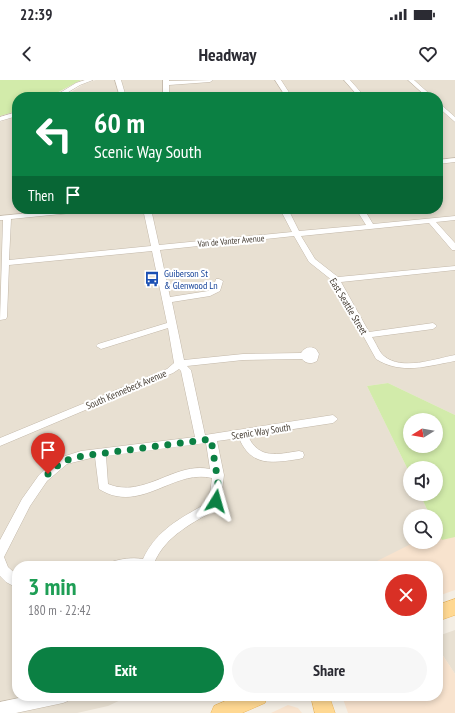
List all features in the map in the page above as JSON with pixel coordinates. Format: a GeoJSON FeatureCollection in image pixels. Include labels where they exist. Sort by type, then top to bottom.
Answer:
{"type":"FeatureCollection","features":[{"type":"Feature","properties":{"kind":"main road"},"geometry":{"type":"LineString","coordinates":[[443,611],[455,607]]}},
{"type":"Feature","properties":{"kind":"main road"},"geometry":{"type":"LineString","coordinates":[[221,713],[247,701]]}},
{"type":"Feature","properties":{"kind":"main road"},"geometry":{"type":"LineString","coordinates":[[321,701],[325,713]]}},
{"type":"Feature","properties":{"kind":"street"},"geometry":{"type":"LineString","coordinates":[[64,92],[78,84],[90,80]]}},
{"type":"Feature","properties":{"kind":"street"},"geometry":{"type":"LineString","coordinates":[[118,80],[121,92]]}},
{"type":"Feature","properties":{"kind":"street"},"geometry":{"type":"LineString","coordinates":[[166,92],[167,81],[210,80]]}},
{"type":"Feature","properties":{"kind":"street"},"geometry":{"type":"LineString","coordinates":[[278,80],[286,92]]}},
{"type":"Feature","properties":{"kind":"street"},"geometry":{"type":"LineString","coordinates":[[347,80],[358,92]]}},
{"type":"Feature","properties":{"kind":"street"},"geometry":{"type":"LineString","coordinates":[[412,80],[425,92]]}},
{"type":"Feature","properties":{"kind":"street"},"geometry":{"type":"LineString","coordinates":[[443,109],[455,120]]}},
{"type":"Feature","properties":{"kind":"street"},"geometry":{"type":"LineString","coordinates":[[0,119],[12,115]]}},
{"type":"Feature","properties":{"kind":"street"},"geometry":{"type":"LineString","coordinates":[[443,161],[455,160]]}},
{"type":"Feature","properties":{"kind":"street"},"geometry":{"type":"LineString","coordinates":[[2,317],[7,263],[4,218],[34,214]]}},
{"type":"Feature","properties":{"kind":"street"},"geometry":{"type":"LineString","coordinates":[[148,214],[179,356],[179,364],[186,370],[206,440],[218,475],[218,489],[214,505],[174,528],[154,551],[150,561]]}},
{"type":"Feature","properties":{"kind":"street","name":"East Seattle Street"},"geometry":{"type":"LineString","coordinates":[[286,214],[296,235],[312,260],[336,280],[379,357],[388,363],[403,366],[455,358]]}},
{"type":"Feature","properties":{"kind":"street"},"geometry":{"type":"LineString","coordinates":[[363,214],[372,227]]}},
{"type":"Feature","properties":{"kind":"street","name":"Van de Vanter Avenue"},"geometry":{"type":"LineString","coordinates":[[7,263],[455,218]]}},
{"type":"Feature","properties":{"kind":"street"},"geometry":{"type":"LineString","coordinates":[[431,221],[455,248]]}},
{"type":"Feature","properties":{"kind":"street"},"geometry":{"type":"LineString","coordinates":[[336,280],[455,268]]}},
{"type":"Feature","properties":{"kind":"street"},"geometry":{"type":"LineString","coordinates":[[167,300],[210,293],[217,289],[219,281]]}},
{"type":"Feature","properties":{"kind":"street"},"geometry":{"type":"LineString","coordinates":[[101,346],[172,324]]}},
{"type":"Feature","properties":{"kind":"street"},"geometry":{"type":"LineString","coordinates":[[366,335],[433,326]]}},
{"type":"Feature","properties":{"kind":"street","name":"South Kennebeck Avenue"},"geometry":{"type":"LineString","coordinates":[[0,442],[170,371],[179,364],[243,357],[304,356]]}},
{"type":"Feature","properties":{"kind":"street","name":"Scenic Way South"},"geometry":{"type":"LineString","coordinates":[[0,553],[12,525],[26,500],[54,468],[71,458],[206,440],[333,420]]}},
{"type":"Feature","properties":{"kind":"street"},"geometry":{"type":"LineString","coordinates":[[242,434],[250,449],[256,455],[266,459],[299,455]]}},
{"type":"Feature","properties":{"kind":"street"},"geometry":{"type":"LineString","coordinates":[[100,454],[104,486],[115,491],[136,492],[173,478],[202,472],[218,475]]}},
{"type":"Feature","properties":{"kind":"street"},"geometry":{"type":"LineString","coordinates":[[0,561],[0,569],[12,579]]}},
{"type":"Feature","properties":{"kind":"street"},"geometry":{"type":"LineString","coordinates":[[0,709],[39,701]]}},
{"type":"Feature","properties":{"kind":"shaded area"},"geometry":{"type":"Polygon","coordinates":[[[96,80],[455,80],[455,415],[388,383],[367,386],[404,461],[403,501],[423,501],[427,509],[403,509],[403,549],[424,549],[401,561],[12,561],[12,701],[118,701],[108,706],[77,713],[0,713],[0,122],[12,118],[12,214],[443,214],[443,92],[71,92],[84,84],[96,80]]]}},
{"type":"Feature","properties":{"kind":"shaded area"},"geometry":{"type":"Polygon","coordinates":[[[455,523],[455,590],[443,594],[443,561],[377,561],[403,548],[443,549],[443,528],[455,523]]]}},
{"type":"Feature","properties":{"kind":"shaded area"},"geometry":{"type":"Polygon","coordinates":[[[455,630],[455,674],[443,656],[443,634],[455,630]]]}},
{"type":"Feature","properties":{"kind":"shaded area"},"geometry":{"type":"Polygon","coordinates":[[[443,656],[455,674],[455,713],[348,713],[344,701],[443,701],[443,656]]]}},
{"type":"Feature","properties":{"kind":"shaded area"},"geometry":{"type":"Polygon","coordinates":[[[288,705],[298,708],[302,713],[271,713],[288,705]]]}},
{"type":"Feature","properties":{"kind":"green space"},"geometry":{"type":"Polygon","coordinates":[[[0,80],[81,80],[58,92],[12,92],[12,112],[0,116],[0,80]]]}},
{"type":"Feature","properties":{"kind":"green space"},"geometry":{"type":"Polygon","coordinates":[[[388,383],[455,415],[455,537],[443,540],[443,509],[427,509],[423,501],[443,501],[443,461],[404,461],[367,386],[388,383]]]}},
{"type":"Feature","properties":{"kind":"place","name":"Guiberson St & Glenwood Ln"},"geometry":{"type":"Point","coordinates":[152,279]}},
{"type":"Feature","properties":{"kind":"route"},"geometry":{"type":"LineString","coordinates":[[48,474],[63,461],[71,458],[211,439],[218,475],[216,501]]}}]}
